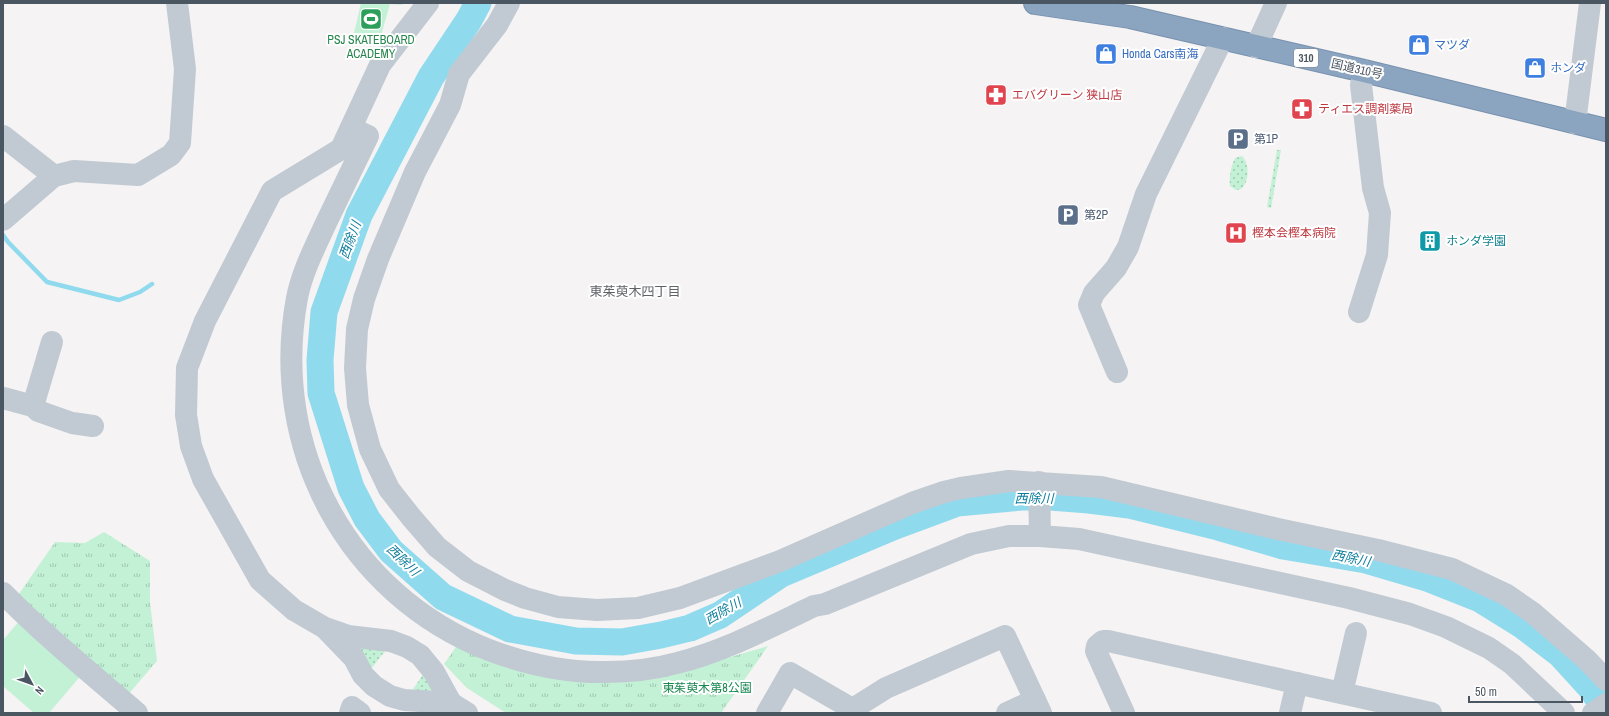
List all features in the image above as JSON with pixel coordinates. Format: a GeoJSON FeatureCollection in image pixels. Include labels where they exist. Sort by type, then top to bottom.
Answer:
{"type":"FeatureCollection","features":[{"type":"Feature","properties":{"kind":"highway","name":"国道310号"},"geometry":{"type":"LineString","coordinates":[[1035,3],[1130,17],[1364,71],[1606,130]]}},
{"type":"Feature","properties":{"kind":"street"},"geometry":{"type":"LineString","coordinates":[[3,220],[54,176],[74,171],[138,175],[171,155],[180,143],[186,69],[176,3]]}},
{"type":"Feature","properties":{"kind":"street"},"geometry":{"type":"LineString","coordinates":[[428,3],[380,65],[341,149],[272,191],[204,321],[187,368],[186,415],[191,446],[203,479],[260,580],[294,610],[325,628],[348,636],[391,641],[407,647],[420,655],[434,672],[459,708]]}},
{"type":"Feature","properties":{"kind":"street"},"geometry":{"type":"LineString","coordinates":[[509,3],[497,25],[459,74],[450,105],[415,172],[378,259],[364,299],[357,329],[355,368],[358,405],[370,449],[389,489],[411,517],[437,547],[468,571],[505,590],[525,598],[558,607],[597,610],[638,608],[680,598],[780,562],[912,503],[944,492],[1009,481],[1039,485],[1101,487],[1278,529],[1378,550],[1452,569],[1507,595],[1534,613],[1587,660],[1606,680]]}},
{"type":"Feature","properties":{"kind":"street"},"geometry":{"type":"LineString","coordinates":[[1256,47],[1276,3]]}},
{"type":"Feature","properties":{"kind":"street"},"geometry":{"type":"LineString","coordinates":[[1575,123],[1590,3]]}},
{"type":"Feature","properties":{"kind":"street"},"geometry":{"type":"LineString","coordinates":[[1117,372],[1089,305],[1094,293],[1116,268],[1128,247],[1146,194],[1223,38]]}},
{"type":"Feature","properties":{"kind":"street"},"geometry":{"type":"LineString","coordinates":[[1359,312],[1377,255],[1380,214],[1373,188],[1363,109],[1361,85],[1364,71]]}},
{"type":"Feature","properties":{"kind":"street"},"geometry":{"type":"LineString","coordinates":[[351,128],[368,136],[316,244],[304,272],[297,297],[293,327],[290,373],[300,435],[320,493],[346,538],[384,583],[408,604],[452,634],[507,657],[559,669],[605,672],[653,668],[676,664],[729,645],[814,606],[825,604],[971,544],[1009,536],[1040,532],[1252,576],[1410,614],[1446,627],[1489,648],[1512,664],[1564,713]]}},
{"type":"Feature","properties":{"kind":"street"},"geometry":{"type":"LineString","coordinates":[[3,136],[54,176]]}},
{"type":"Feature","properties":{"kind":"street"},"geometry":{"type":"LineString","coordinates":[[33,406],[52,342]]}},
{"type":"Feature","properties":{"kind":"street"},"geometry":{"type":"LineString","coordinates":[[3,398],[33,406],[38,411],[72,423],[93,426]]}},
{"type":"Feature","properties":{"kind":"street"},"geometry":{"type":"LineString","coordinates":[[1039,485],[1040,532]]}},
{"type":"Feature","properties":{"kind":"street"},"geometry":{"type":"LineString","coordinates":[[3,593],[18,609],[87,671],[137,713]]}},
{"type":"Feature","properties":{"kind":"street"},"geometry":{"type":"LineString","coordinates":[[325,628],[354,658],[363,675],[374,686],[390,696],[404,700],[459,708]]}},
{"type":"Feature","properties":{"kind":"street"},"geometry":{"type":"LineString","coordinates":[[1342,693],[1356,633]]}},
{"type":"Feature","properties":{"kind":"street"},"geometry":{"type":"LineString","coordinates":[[767,713],[790,673],[852,712],[886,688],[1005,636],[1038,707],[1007,713]]}},
{"type":"Feature","properties":{"kind":"street"},"geometry":{"type":"LineString","coordinates":[[1124,713],[1096,652],[1097,646],[1103,641],[1431,713]]}},
{"type":"Feature","properties":{"kind":"street"},"geometry":{"type":"LineString","coordinates":[[1290,713],[1296,683]]}},
{"type":"Feature","properties":{"kind":"street"},"geometry":{"type":"LineString","coordinates":[[1593,713],[1606,704]]}},
{"type":"Feature","properties":{"kind":"street"},"geometry":{"type":"LineString","coordinates":[[350,713],[352,707],[360,713]]}},
{"type":"Feature","properties":{"kind":"green space","name":"PSJ SKATEBOARD ACADEMY"},"geometry":{"type":"Polygon","coordinates":[[[361,3],[403,3],[401,5],[390,4],[380,39],[354,33],[361,3]]]}},
{"type":"Feature","properties":{"kind":"green space"},"geometry":{"type":"Polygon","coordinates":[[[1277,150],[1281,150],[1271,208],[1267,207],[1277,150]]]}},
{"type":"Feature","properties":{"kind":"green space"},"geometry":{"type":"Polygon","coordinates":[[[1242,156],[1246,163],[1248,172],[1245,185],[1236,190],[1230,186],[1232,164],[1235,158],[1242,156]]]}},
{"type":"Feature","properties":{"kind":"green space"},"geometry":{"type":"Polygon","coordinates":[[[104,532],[150,561],[150,602],[157,661],[125,698],[14,601],[55,542],[85,543],[104,532]]]}},
{"type":"Feature","properties":{"kind":"green space"},"geometry":{"type":"Polygon","coordinates":[[[21,619],[83,673],[49,713],[34,713],[3,686],[3,640],[21,619]]]}},
{"type":"Feature","properties":{"kind":"green space"},"geometry":{"type":"Polygon","coordinates":[[[355,644],[389,646],[368,673],[355,644]]]}},
{"type":"Feature","properties":{"kind":"green space","name":"東茱萸木第8公園"},"geometry":{"type":"Polygon","coordinates":[[[458,644],[528,672],[713,662],[768,646],[721,713],[506,713],[467,688],[444,664],[458,644]]]}},
{"type":"Feature","properties":{"kind":"green space"},"geometry":{"type":"Polygon","coordinates":[[[424,673],[434,689],[433,694],[409,695],[424,673]]]}},
{"type":"Feature","properties":{"kind":"waterway","name":"西除川"},"geometry":{"type":"LineString","coordinates":[[478,3],[469,20],[431,77],[359,215],[324,312],[320,360],[321,393],[351,488],[367,519],[391,551],[443,597],[510,629],[576,641],[622,642],[690,628],[720,615],[781,574],[895,526],[957,503],[1022,497],[1050,497],[1089,500],[1129,505],[1218,527],[1283,546],[1366,560],[1427,578],[1480,599],[1522,625],[1560,654],[1591,688],[1606,710]]}},
{"type":"Feature","properties":{"kind":"waterway"},"geometry":{"type":"LineString","coordinates":[[3,235],[47,282],[119,300],[140,292],[152,284]]}},
{"type":"Feature","properties":{"kind":"place","name":"PSJ SKATEBOARD ACADEMY"},"geometry":{"type":"Point","coordinates":[371,19]}},
{"type":"Feature","properties":{"kind":"place","name":"マツダ"},"geometry":{"type":"Point","coordinates":[1419,45]}},
{"type":"Feature","properties":{"kind":"place","name":"Honda Cars南海"},"geometry":{"type":"Point","coordinates":[1106,54]}},
{"type":"Feature","properties":{"kind":"place","name":"ホンダ"},"geometry":{"type":"Point","coordinates":[1535,68]}},
{"type":"Feature","properties":{"kind":"place","name":"エバグリーン 狭山店"},"geometry":{"type":"Point","coordinates":[996,95]}},
{"type":"Feature","properties":{"kind":"place","name":"ティエス調剤薬局"},"geometry":{"type":"Point","coordinates":[1302,109]}},
{"type":"Feature","properties":{"kind":"place","name":"第1P"},"geometry":{"type":"Point","coordinates":[1238,139]}},
{"type":"Feature","properties":{"kind":"place","name":"第2P"},"geometry":{"type":"Point","coordinates":[1068,215]}},
{"type":"Feature","properties":{"kind":"place","name":"樫本会樫本病院"},"geometry":{"type":"Point","coordinates":[1236,233]}},
{"type":"Feature","properties":{"kind":"place","name":"ホンダ学園"},"geometry":{"type":"Point","coordinates":[1430,241]}},
{"type":"Feature","properties":{"kind":"district","name":"東茱萸木四丁目"},"geometry":{"type":"Point","coordinates":[635,291]}}]}
